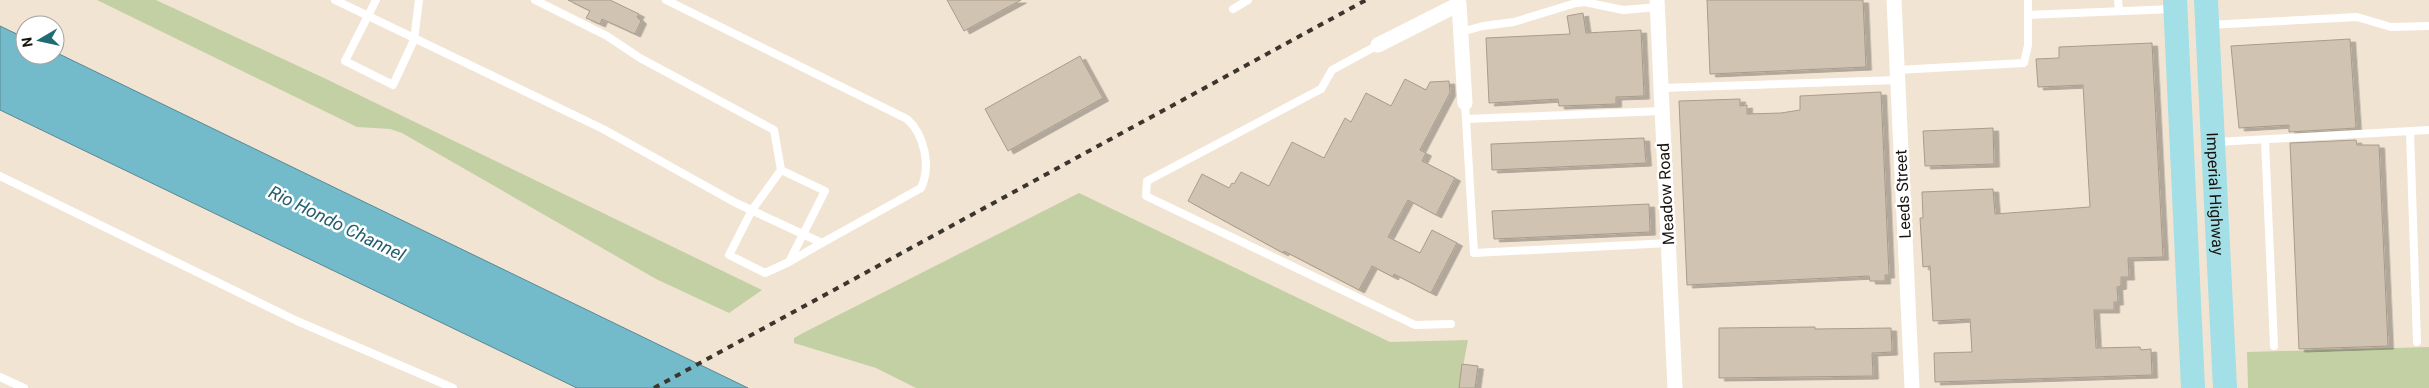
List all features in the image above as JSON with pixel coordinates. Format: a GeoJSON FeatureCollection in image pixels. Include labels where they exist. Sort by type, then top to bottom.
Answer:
{"type":"FeatureCollection","features":[{"type":"Feature","properties":{"kind":"main road","name":"Imperial Highway"},"geometry":{"type":"LineString","coordinates":[[2206,0],[2225,381]]}},
{"type":"Feature","properties":{"kind":"main road","name":"Imperial Highway"},"geometry":{"type":"LineString","coordinates":[[2176,5],[2193,382]]}},
{"type":"Feature","properties":{"kind":"main road"},"geometry":{"type":"LineString","coordinates":[[2193,382],[2225,381]]}},
{"type":"Feature","properties":{"kind":"street","name":"Leeds Street"},"geometry":{"type":"LineString","coordinates":[[1894,0],[1912,388]]}},
{"type":"Feature","properties":{"kind":"street"},"geometry":{"type":"LineString","coordinates":[[1463,2],[1461,32],[1466,103]]}},
{"type":"Feature","properties":{"kind":"street"},"geometry":{"type":"LineString","coordinates":[[1378,46],[1463,2]]}},
{"type":"Feature","properties":{"kind":"street","name":"Meadow Road"},"geometry":{"type":"LineString","coordinates":[[1658,4],[1675,388]]}},
{"type":"Feature","properties":{"kind":"lane"},"geometry":{"type":"LineString","coordinates":[[334,0],[603,130],[752,210],[822,244]]}},
{"type":"Feature","properties":{"kind":"lane"},"geometry":{"type":"LineString","coordinates":[[376,0],[345,61],[393,85],[414,40],[418,0]]}},
{"type":"Feature","properties":{"kind":"lane"},"geometry":{"type":"LineString","coordinates":[[535,0],[607,36],[640,58],[774,130],[781,170],[752,210],[729,255],[765,273],[789,262],[921,188],[925,173],[925,154],[914,126],[907,119],[666,0]]}},
{"type":"Feature","properties":{"kind":"lane"},"geometry":{"type":"LineString","coordinates":[[1232,9],[1248,0]]}},
{"type":"Feature","properties":{"kind":"lane"},"geometry":{"type":"LineString","coordinates":[[1662,88],[1897,75],[2024,63],[2028,46],[2028,0]]}},
{"type":"Feature","properties":{"kind":"lane"},"geometry":{"type":"LineString","coordinates":[[2118,0],[2119,10]]}},
{"type":"Feature","properties":{"kind":"lane"},"geometry":{"type":"LineString","coordinates":[[1461,32],[1483,26],[1514,22],[1576,2],[1585,2],[1623,10],[1658,4]]}},
{"type":"Feature","properties":{"kind":"lane"},"geometry":{"type":"LineString","coordinates":[[2028,15],[2176,5]]}},
{"type":"Feature","properties":{"kind":"lane"},"geometry":{"type":"LineString","coordinates":[[2207,25],[2357,17],[2391,27],[2429,26]]}},
{"type":"Feature","properties":{"kind":"lane"},"geometry":{"type":"LineString","coordinates":[[1378,46],[1332,70],[1321,89],[1148,181],[1146,196],[1415,325],[1451,324]]}},
{"type":"Feature","properties":{"kind":"lane"},"geometry":{"type":"LineString","coordinates":[[1466,103],[1474,253],[1669,244]]}},
{"type":"Feature","properties":{"kind":"lane"},"geometry":{"type":"LineString","coordinates":[[1466,120],[1662,111]]}},
{"type":"Feature","properties":{"kind":"lane"},"geometry":{"type":"LineString","coordinates":[[2214,142],[2265,141],[2279,138],[2429,130]]}},
{"type":"Feature","properties":{"kind":"lane"},"geometry":{"type":"LineString","coordinates":[[2410,131],[2417,342]]}},
{"type":"Feature","properties":{"kind":"lane"},"geometry":{"type":"LineString","coordinates":[[2265,141],[2274,346]]}},
{"type":"Feature","properties":{"kind":"lane"},"geometry":{"type":"LineString","coordinates":[[781,170],[825,191],[789,262]]}},
{"type":"Feature","properties":{"kind":"lane"},"geometry":{"type":"LineString","coordinates":[[0,176],[297,321],[452,388]]}},
{"type":"Feature","properties":{"kind":"lane"},"geometry":{"type":"LineString","coordinates":[[0,377],[24,388]]}},
{"type":"Feature","properties":{"kind":"green space"},"geometry":{"type":"Polygon","coordinates":[[[97,0],[156,0],[324,78],[762,290],[729,313],[656,279],[402,133],[390,129],[357,127],[97,0]]]}},
{"type":"Feature","properties":{"kind":"green space"},"geometry":{"type":"Polygon","coordinates":[[[1079,193],[1390,342],[1468,340],[1459,388],[916,388],[876,368],[794,343],[794,338],[803,333],[1079,193]]]}},
{"type":"Feature","properties":{"kind":"green space"},"geometry":{"type":"Polygon","coordinates":[[[2429,347],[2429,388],[2248,388],[2247,352],[2429,347]]]}},
{"type":"Feature","properties":{"kind":"water","name":"Rio Hondo Channel"},"geometry":{"type":"Polygon","coordinates":[[[0,26],[15,33],[15,65],[65,65],[65,57],[748,388],[577,388],[0,110],[0,26]]]}},
{"type":"Feature","properties":{"kind":"building"},"geometry":{"type":"Polygon","coordinates":[[[568,0],[610,0],[639,14],[637,17],[641,21],[635,34],[602,19],[600,24],[586,18],[590,11],[568,0]]]}},
{"type":"Feature","properties":{"kind":"building"},"geometry":{"type":"Polygon","coordinates":[[[947,0],[1021,0],[964,31],[947,0]]]}},
{"type":"Feature","properties":{"kind":"building"},"geometry":{"type":"Polygon","coordinates":[[[1707,0],[1863,0],[1866,67],[1710,74],[1707,0]]]}},
{"type":"Feature","properties":{"kind":"building"},"geometry":{"type":"Polygon","coordinates":[[[1583,13],[1586,33],[1641,30],[1644,96],[1616,97],[1616,104],[1559,106],[1558,99],[1489,103],[1486,38],[1570,34],[1567,16],[1583,13]]]}},
{"type":"Feature","properties":{"kind":"building"},"geometry":{"type":"Polygon","coordinates":[[[2350,39],[2356,128],[2289,132],[2289,125],[2239,128],[2231,46],[2350,39]]]}},
{"type":"Feature","properties":{"kind":"building"},"geometry":{"type":"Polygon","coordinates":[[[2152,43],[2163,257],[2128,258],[2129,277],[2121,277],[2121,286],[2117,287],[2118,302],[2114,302],[2114,310],[2094,310],[2096,348],[2140,347],[2141,350],[2151,349],[2152,375],[1935,382],[1934,353],[1972,352],[1970,319],[1933,321],[1930,266],[1923,267],[1920,218],[1923,218],[1922,192],[1993,189],[1995,214],[2090,207],[2083,85],[2038,87],[2036,59],[2059,58],[2059,47],[2152,43]]]}},
{"type":"Feature","properties":{"kind":"building"},"geometry":{"type":"Polygon","coordinates":[[[1080,56],[1103,98],[1008,151],[985,109],[1080,56]]]}},
{"type":"Feature","properties":{"kind":"building"},"geometry":{"type":"Polygon","coordinates":[[[1405,79],[1426,90],[1430,82],[1449,81],[1450,93],[1420,150],[1426,153],[1422,161],[1455,178],[1436,215],[1408,200],[1388,237],[1420,253],[1432,230],[1457,243],[1431,293],[1394,274],[1393,277],[1372,266],[1359,290],[1284,251],[1283,253],[1188,201],[1202,174],[1229,188],[1232,183],[1234,184],[1241,172],[1269,186],[1292,142],[1324,158],[1345,118],[1351,122],[1366,93],[1391,106],[1405,79]]]}},
{"type":"Feature","properties":{"kind":"building"},"geometry":{"type":"Polygon","coordinates":[[[1881,92],[1889,275],[1885,275],[1885,281],[1870,281],[1869,276],[1687,285],[1679,101],[1740,99],[1740,106],[1747,105],[1747,114],[1781,113],[1800,110],[1800,96],[1881,92]]]}},
{"type":"Feature","properties":{"kind":"building"},"geometry":{"type":"Polygon","coordinates":[[[1993,128],[1994,164],[1925,166],[1923,131],[1993,128]]]}},
{"type":"Feature","properties":{"kind":"building"},"geometry":{"type":"Polygon","coordinates":[[[1644,138],[1646,163],[1492,170],[1491,144],[1644,138]]]}},
{"type":"Feature","properties":{"kind":"building"},"geometry":{"type":"Polygon","coordinates":[[[2356,140],[2357,145],[2379,145],[2388,346],[2299,349],[2290,143],[2356,140]]]}},
{"type":"Feature","properties":{"kind":"building"},"geometry":{"type":"Polygon","coordinates":[[[1649,204],[1650,232],[1494,239],[1492,211],[1649,204]]]}},
{"type":"Feature","properties":{"kind":"building"},"geometry":{"type":"Polygon","coordinates":[[[1815,327],[1815,329],[1891,328],[1892,352],[1872,353],[1873,376],[1719,378],[1719,328],[1815,327]]]}},
{"type":"Feature","properties":{"kind":"building"},"geometry":{"type":"Polygon","coordinates":[[[1462,364],[1478,366],[1475,388],[1459,388],[1462,364]]]}},
{"type":"Feature","properties":{"kind":"railway"},"geometry":{"type":"LineString","coordinates":[[654,388],[1366,0]]}}]}
